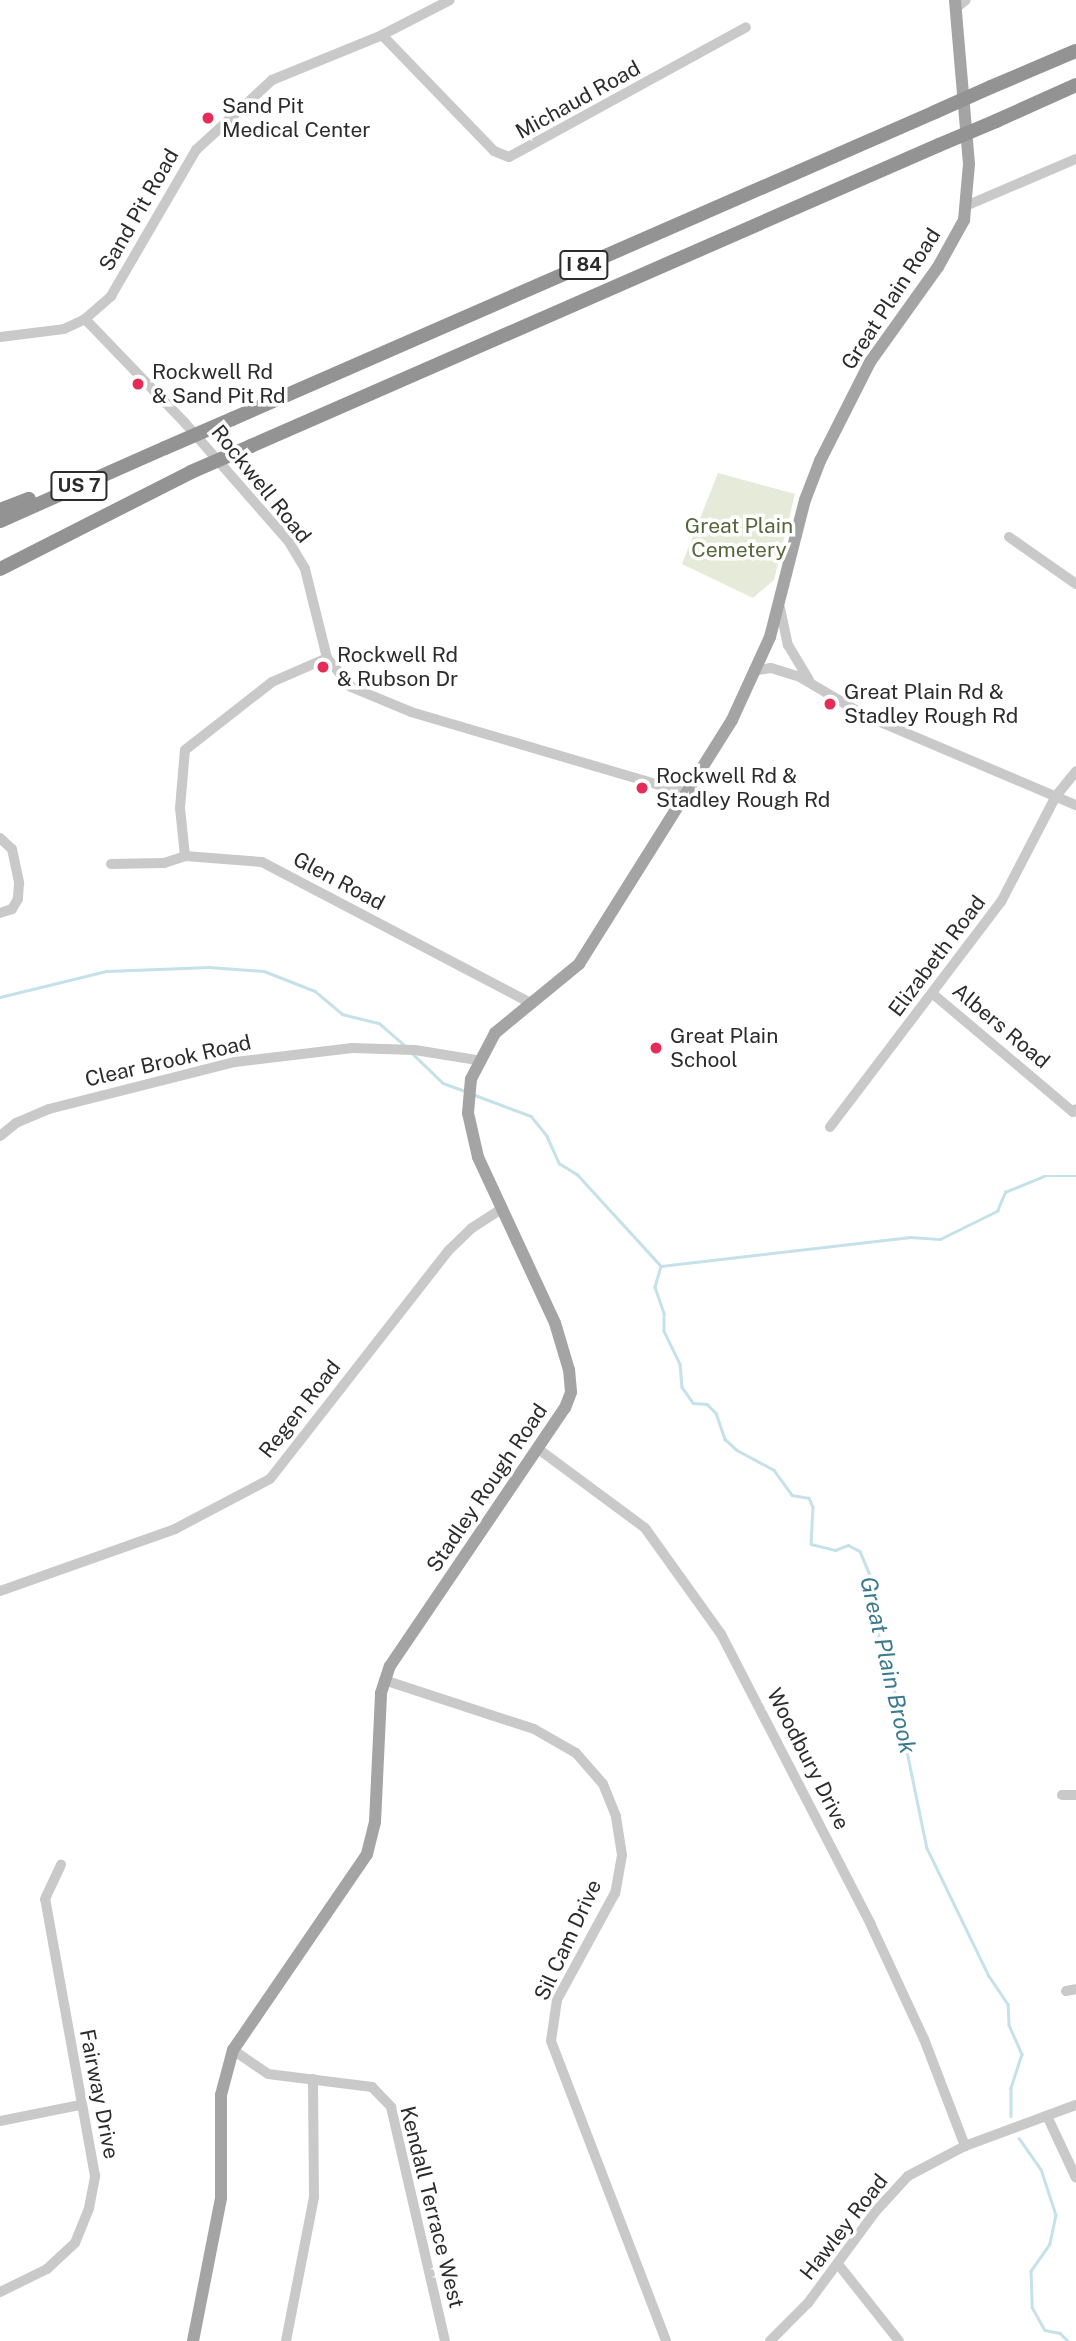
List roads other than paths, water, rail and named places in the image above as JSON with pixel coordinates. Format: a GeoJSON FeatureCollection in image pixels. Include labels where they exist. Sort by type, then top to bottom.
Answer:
{"type":"FeatureCollection","features":[{"type":"Feature","properties":{"kind":"highway","name":"I 84"},"geometry":{"type":"LineString","coordinates":[[0,510],[162,449],[1076,51]]}},
{"type":"Feature","properties":{"kind":"highway","name":"I 84"},"geometry":{"type":"LineString","coordinates":[[0,569],[191,472],[1076,86]]}},
{"type":"Feature","properties":{"kind":"highway","name":"US 7"},"geometry":{"type":"LineString","coordinates":[[0,521],[162,449]]}},
{"type":"Feature","properties":{"kind":"main road","name":"Great Plain Road"},"geometry":{"type":"LineString","coordinates":[[758,670],[779,607],[804,500],[820,461],[870,362],[938,267],[968,205],[969,164],[959,2]]}},
{"type":"Feature","properties":{"kind":"main road","name":"Stadley Rough Road"},"geometry":{"type":"LineString","coordinates":[[193,2341],[221,2198],[221,2095],[233,2050],[367,1854],[375,1822],[384,1680],[565,1408],[571,1392],[569,1370],[555,1323],[501,1209],[471,1135],[467,1100],[477,1060],[495,1033],[579,964],[686,793],[758,670]]}},
{"type":"Feature","properties":{"kind":"street","name":"Sand Pit Road"},"geometry":{"type":"LineString","coordinates":[[0,337],[46,333],[85,320],[111,296],[172,184],[219,124],[272,80],[382,35],[450,0]]}},
{"type":"Feature","properties":{"kind":"street","name":"Michaud Road"},"geometry":{"type":"LineString","coordinates":[[382,35],[494,151],[509,157],[746,27]]}},
{"type":"Feature","properties":{"kind":"street"},"geometry":{"type":"LineString","coordinates":[[968,205],[1076,159]]}},
{"type":"Feature","properties":{"kind":"street","name":"Rockwell Road"},"geometry":{"type":"LineString","coordinates":[[85,320],[203,441],[289,542],[305,569],[327,658],[341,677],[368,698],[686,793]]}},
{"type":"Feature","properties":{"kind":"street"},"geometry":{"type":"LineString","coordinates":[[1009,537],[1076,584]]}},
{"type":"Feature","properties":{"kind":"street","name":"Great Plain Road"},"geometry":{"type":"LineString","coordinates":[[779,607],[788,645],[811,684]]}},
{"type":"Feature","properties":{"kind":"street"},"geometry":{"type":"LineString","coordinates":[[185,856],[180,808],[184,750],[272,682],[327,658]]}},
{"type":"Feature","properties":{"kind":"street","name":"Great Plain Road"},"geometry":{"type":"LineString","coordinates":[[758,670],[771,668],[811,684],[866,716],[1076,805]]}},
{"type":"Feature","properties":{"kind":"street","name":"Elizabeth Road"},"geometry":{"type":"LineString","coordinates":[[830,1127],[1001,902],[1056,796],[1076,771]]}},
{"type":"Feature","properties":{"kind":"street"},"geometry":{"type":"LineString","coordinates":[[0,838],[12,849],[19,883],[19,899],[12,909],[0,913]]}},
{"type":"Feature","properties":{"kind":"street","name":"Glen Road"},"geometry":{"type":"LineString","coordinates":[[111,864],[164,863],[185,856],[262,862],[532,1004]]}},
{"type":"Feature","properties":{"kind":"street","name":"Albers Road"},"geometry":{"type":"LineString","coordinates":[[933,994],[1073,1112],[1076,1109]]}},
{"type":"Feature","properties":{"kind":"street","name":"Clear Brook Road"},"geometry":{"type":"LineString","coordinates":[[0,1136],[16,1122],[49,1109],[235,1062],[352,1048],[415,1050],[477,1060]]}},
{"type":"Feature","properties":{"kind":"street","name":"Regen Road"},"geometry":{"type":"LineString","coordinates":[[0,1591],[175,1529],[270,1479],[448,1251],[472,1228],[501,1209]]}},
{"type":"Feature","properties":{"kind":"street","name":"Woodbury Drive"},"geometry":{"type":"LineString","coordinates":[[537,1448],[645,1528],[721,1634],[871,1925],[924,2039],[965,2146]]}},
{"type":"Feature","properties":{"kind":"street","name":"Sil Cam Drive"},"geometry":{"type":"LineString","coordinates":[[384,1680],[534,1729],[576,1753],[603,1784],[617,1818],[622,1855],[615,1893],[556,2000],[551,2040],[666,2341]]}},
{"type":"Feature","properties":{"kind":"street"},"geometry":{"type":"LineString","coordinates":[[1062,1795],[1076,1795]]}},
{"type":"Feature","properties":{"kind":"street","name":"Fairway Drive"},"geometry":{"type":"LineString","coordinates":[[0,2292],[47,2269],[75,2243],[89,2208],[95,2176],[80,2105],[45,1899],[61,1864]]}},
{"type":"Feature","properties":{"kind":"street"},"geometry":{"type":"LineString","coordinates":[[233,2050],[268,2074],[313,2080],[314,2197],[286,2341]]}},
{"type":"Feature","properties":{"kind":"street","name":"Kendall Terrace West"},"geometry":{"type":"LineString","coordinates":[[313,2080],[372,2087],[391,2107],[445,2341]]}},
{"type":"Feature","properties":{"kind":"street"},"geometry":{"type":"LineString","coordinates":[[0,2121],[80,2105]]}},
{"type":"Feature","properties":{"kind":"street","name":"Hawley Road"},"geometry":{"type":"LineString","coordinates":[[770,2341],[808,2303],[900,2183],[931,2161],[1076,2105]]}},
{"type":"Feature","properties":{"kind":"street"},"geometry":{"type":"LineString","coordinates":[[1047,2116],[1076,2178]]}},
{"type":"Feature","properties":{"kind":"street"},"geometry":{"type":"LineString","coordinates":[[838,2264],[899,2341]]}},
{"type":"Feature","properties":{"kind":"waterway"},"geometry":{"type":"LineString","coordinates":[[0,997],[107,971],[209,967],[264,971],[315,991],[342,1014],[379,1023],[405,1046]]}},
{"type":"Feature","properties":{"kind":"waterway"},"geometry":{"type":"LineString","coordinates":[[412,1053],[443,1083],[465,1091]]}},
{"type":"Feature","properties":{"kind":"waterway"},"geometry":{"type":"LineString","coordinates":[[475,1095],[531,1116],[547,1136],[559,1163],[578,1175],[661,1266],[910,1237],[940,1239],[997,1211],[1005,1192],[1044,1176],[1076,1176]]}},
{"type":"Feature","properties":{"kind":"waterway","name":"Great Plain Brook"},"geometry":{"type":"LineString","coordinates":[[661,1266],[655,1287],[664,1313],[664,1331],[680,1364],[682,1387],[693,1403],[707,1404],[716,1413],[725,1439],[737,1450],[774,1470],[792,1495],[809,1498],[813,1507],[811,1544],[835,1550],[848,1545],[860,1551],[876,1590],[879,1637],[893,1683],[927,1848],[989,1976],[1008,2004],[1009,2025],[1022,2054],[1011,2088],[1011,2116]]}},
{"type":"Feature","properties":{"kind":"waterway","name":"Great Plain Brook"},"geometry":{"type":"LineString","coordinates":[[1019,2138],[1041,2169],[1056,2215],[1050,2244],[1031,2271],[1032,2307],[1045,2330],[1060,2333],[1068,2341]]}},
{"type":"Feature","properties":{"kind":"place","name":"Sand Pit Medical Center"},"geometry":{"type":"Point","coordinates":[208,118]}},
{"type":"Feature","properties":{"kind":"place","name":"Rockwell Rd & Sand Pit Rd"},"geometry":{"type":"Point","coordinates":[138,384]}},
{"type":"Feature","properties":{"kind":"place","name":"Rockwell Rd & Rubson Dr"},"geometry":{"type":"Point","coordinates":[323,667]}},
{"type":"Feature","properties":{"kind":"place","name":"Great Plain Rd & Stadley Rough Rd"},"geometry":{"type":"Point","coordinates":[830,704]}},
{"type":"Feature","properties":{"kind":"place","name":"Rockwell Rd & Stadley Rough Rd"},"geometry":{"type":"Point","coordinates":[642,788]}},
{"type":"Feature","properties":{"kind":"place","name":"Great Plain School"},"geometry":{"type":"Point","coordinates":[656,1048]}},
{"type":"Feature","properties":{"kind":"park label","name":"Great Plain Cemetery"},"geometry":{"type":"Point","coordinates":[739,538]}}]}
